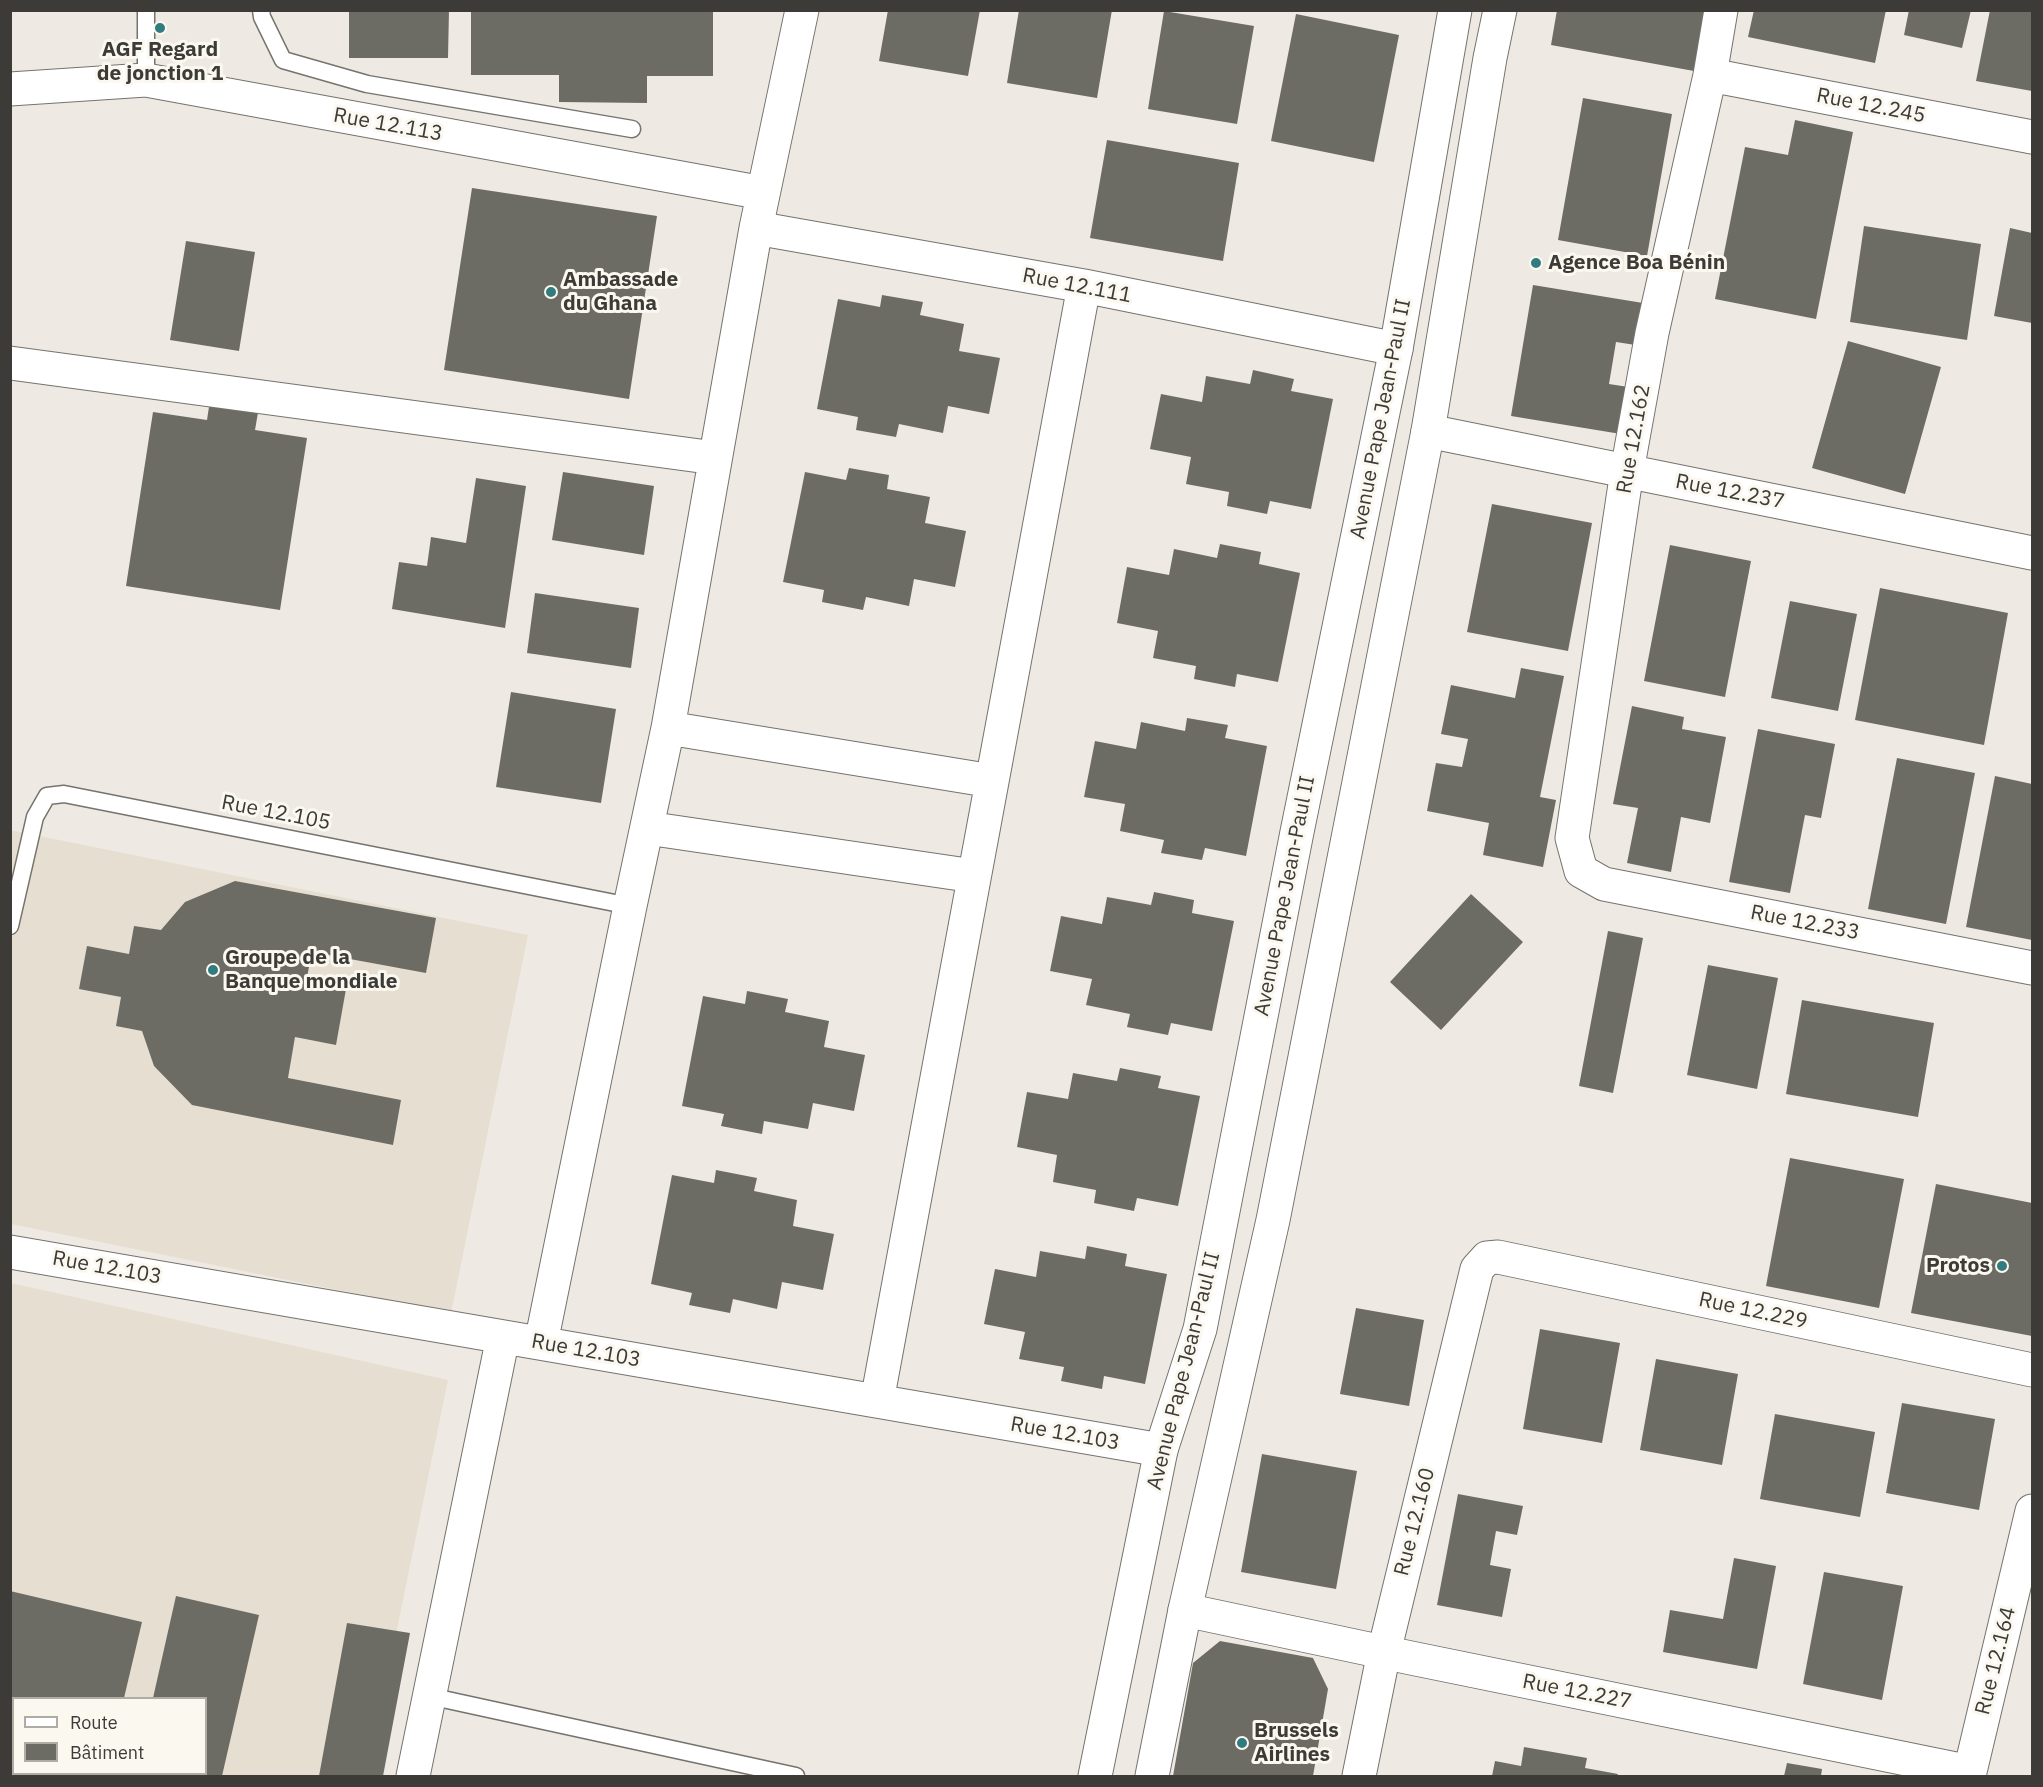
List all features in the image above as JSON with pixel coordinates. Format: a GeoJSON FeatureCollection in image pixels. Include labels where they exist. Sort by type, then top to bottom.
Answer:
{"type":"FeatureCollection","features":[{"type":"Feature","properties":{"kind":"street"},"geometry":{"type":"LineString","coordinates":[[541,1343],[668,728],[756,228],[802,10]]}},
{"type":"Feature","properties":{"kind":"street","name":"Avenue Pape Jean-Paul II"},"geometry":{"type":"LineString","coordinates":[[1095,1776],[1161,1450],[1200,1329],[1297,832],[1396,349],[1455,10]]}},
{"type":"Feature","properties":{"kind":"street"},"geometry":{"type":"LineString","coordinates":[[1152,1776],[1185,1610],[1273,1220],[1428,431],[1500,10]]}},
{"type":"Feature","properties":{"kind":"street","name":"Rue 12.162"},"geometry":{"type":"LineString","coordinates":[[1581,871],[1572,838],[1627,471],[1652,333],[1710,75],[1721,10]]}},
{"type":"Feature","properties":{"kind":"street","name":"Rue 12.245"},"geometry":{"type":"LineString","coordinates":[[1710,75],[2032,137]]}},
{"type":"Feature","properties":{"kind":"street","name":"Rue 12.113"},"geometry":{"type":"LineString","coordinates":[[10,89],[146,80],[763,193]]}},
{"type":"Feature","properties":{"kind":"street","name":"Rue 12.111"},"geometry":{"type":"LineString","coordinates":[[756,228],[1084,286],[1396,349]]}},
{"type":"Feature","properties":{"kind":"street"},"geometry":{"type":"LineString","coordinates":[[877,1401],[1084,286]]}},
{"type":"Feature","properties":{"kind":"street"},"geometry":{"type":"LineString","coordinates":[[10,363],[715,458]]}},
{"type":"Feature","properties":{"kind":"street","name":"Rue 12.237"},"geometry":{"type":"LineString","coordinates":[[1428,431],[2032,553]]}},
{"type":"Feature","properties":{"kind":"street"},"geometry":{"type":"LineString","coordinates":[[668,728],[992,781]]}},
{"type":"Feature","properties":{"kind":"street"},"geometry":{"type":"LineString","coordinates":[[647,828],[974,876]]}},
{"type":"Feature","properties":{"kind":"street","name":"Rue 12.233"},"geometry":{"type":"LineString","coordinates":[[1581,871],[1604,884],[2032,968]]}},
{"type":"Feature","properties":{"kind":"street","name":"Rue 12.103"},"geometry":{"type":"LineString","coordinates":[[10,1252],[1161,1450]]}},
{"type":"Feature","properties":{"kind":"street","name":"Rue 12.229"},"geometry":{"type":"LineString","coordinates":[[1477,1269],[1487,1258],[1498,1257],[2032,1370]]}},
{"type":"Feature","properties":{"kind":"street","name":"Rue 12.160"},"geometry":{"type":"LineString","coordinates":[[1359,1776],[1384,1652],[1477,1269]]}},
{"type":"Feature","properties":{"kind":"street"},"geometry":{"type":"LineString","coordinates":[[413,1776],[503,1337]]}},
{"type":"Feature","properties":{"kind":"street","name":"Rue 12.164"},"geometry":{"type":"LineString","coordinates":[[1969,1774],[2032,1512]]}},
{"type":"Feature","properties":{"kind":"street","name":"Rue 12.227"},"geometry":{"type":"LineString","coordinates":[[1185,1610],[1969,1774]]}},
{"type":"Feature","properties":{"kind":"lane"},"geometry":{"type":"LineString","coordinates":[[146,10],[146,80]]}},
{"type":"Feature","properties":{"kind":"lane"},"geometry":{"type":"LineString","coordinates":[[261,10],[262,17],[283,60],[367,84],[632,129]]}},
{"type":"Feature","properties":{"kind":"lane","name":"Rue 12.105"},"geometry":{"type":"LineString","coordinates":[[10,926],[35,817],[47,796],[64,794],[630,906]]}},
{"type":"Feature","properties":{"kind":"lane"},"geometry":{"type":"LineString","coordinates":[[429,1696],[796,1776]]}},
{"type":"Feature","properties":{"kind":"shaded area"},"geometry":{"type":"Polygon","coordinates":[[[10,830],[528,935],[451,1313],[11,1224],[10,830]]]}},
{"type":"Feature","properties":{"kind":"shaded area"},"geometry":{"type":"Polygon","coordinates":[[[11,1283],[448,1380],[367,1776],[11,1776],[11,1283]]]}},
{"type":"Feature","properties":{"kind":"building"},"geometry":{"type":"Polygon","coordinates":[[[349,10],[449,10],[448,58],[349,58],[349,10]]]}},
{"type":"Feature","properties":{"kind":"building"},"geometry":{"type":"Polygon","coordinates":[[[471,10],[713,10],[713,76],[647,76],[647,103],[559,102],[559,75],[471,75],[471,10]]]}},
{"type":"Feature","properties":{"kind":"building"},"geometry":{"type":"Polygon","coordinates":[[[888,10],[980,10],[968,76],[879,61],[888,10]]]}},
{"type":"Feature","properties":{"kind":"building"},"geometry":{"type":"Polygon","coordinates":[[[1019,10],[1112,10],[1097,98],[1007,83],[1019,10]]]}},
{"type":"Feature","properties":{"kind":"building"},"geometry":{"type":"Polygon","coordinates":[[[1557,10],[1705,10],[1694,71],[1551,45],[1557,10]]]}},
{"type":"Feature","properties":{"kind":"building"},"geometry":{"type":"Polygon","coordinates":[[[1754,10],[1886,10],[1875,63],[1748,37],[1754,10]]]}},
{"type":"Feature","properties":{"kind":"building"},"geometry":{"type":"Polygon","coordinates":[[[1909,10],[1971,10],[1962,48],[1904,35],[1909,10]]]}},
{"type":"Feature","properties":{"kind":"building"},"geometry":{"type":"Polygon","coordinates":[[[1990,10],[2032,10],[2032,91],[1976,81],[1990,10]]]}},
{"type":"Feature","properties":{"kind":"building"},"geometry":{"type":"Polygon","coordinates":[[[1164,11],[1254,26],[1237,124],[1148,109],[1164,11]]]}},
{"type":"Feature","properties":{"kind":"building"},"geometry":{"type":"Polygon","coordinates":[[[1296,14],[1399,35],[1374,162],[1271,141],[1296,14]]]}},
{"type":"Feature","properties":{"kind":"building"},"geometry":{"type":"Polygon","coordinates":[[[1583,98],[1672,114],[1647,256],[1558,240],[1583,98]]]}},
{"type":"Feature","properties":{"kind":"building"},"geometry":{"type":"Polygon","coordinates":[[[1795,120],[1853,132],[1816,319],[1715,299],[1745,147],[1788,155],[1795,120]]]}},
{"type":"Feature","properties":{"kind":"building"},"geometry":{"type":"Polygon","coordinates":[[[1107,140],[1239,163],[1223,261],[1090,238],[1107,140]]]}},
{"type":"Feature","properties":{"kind":"building"},"geometry":{"type":"Polygon","coordinates":[[[472,188],[657,216],[629,399],[444,370],[472,188]]]}},
{"type":"Feature","properties":{"kind":"building"},"geometry":{"type":"Polygon","coordinates":[[[1864,226],[1981,244],[1967,340],[1850,322],[1864,226]]]}},
{"type":"Feature","properties":{"kind":"building"},"geometry":{"type":"Polygon","coordinates":[[[2010,228],[2032,233],[2032,323],[1994,316],[2010,228]]]}},
{"type":"Feature","properties":{"kind":"building"},"geometry":{"type":"Polygon","coordinates":[[[186,241],[255,252],[239,351],[170,340],[186,241]]]}},
{"type":"Feature","properties":{"kind":"building"},"geometry":{"type":"Polygon","coordinates":[[[1533,285],[1649,304],[1642,346],[1616,342],[1609,384],[1635,388],[1627,435],[1511,416],[1533,285]]]}},
{"type":"Feature","properties":{"kind":"building"},"geometry":{"type":"Polygon","coordinates":[[[882,295],[923,302],[920,315],[964,324],[959,351],[1000,358],[989,414],[948,406],[943,433],[899,424],[896,437],[856,430],[858,417],[817,409],[838,299],[880,307],[882,295]]]}},
{"type":"Feature","properties":{"kind":"building"},"geometry":{"type":"Polygon","coordinates":[[[1848,341],[1941,367],[1905,494],[1812,468],[1848,341]]]}},
{"type":"Feature","properties":{"kind":"building"},"geometry":{"type":"Polygon","coordinates":[[[1253,370],[1294,379],[1291,391],[1333,399],[1311,509],[1270,501],[1267,514],[1227,506],[1229,492],[1186,484],[1191,457],[1150,449],[1161,394],[1202,402],[1206,376],[1250,384],[1253,370]]]}},
{"type":"Feature","properties":{"kind":"building"},"geometry":{"type":"Polygon","coordinates":[[[212,387],[261,395],[255,430],[307,438],[280,610],[126,586],[153,412],[207,420],[212,387]]]}},
{"type":"Feature","properties":{"kind":"building"},"geometry":{"type":"Polygon","coordinates":[[[849,468],[889,475],[887,489],[930,497],[925,523],[966,531],[955,587],[914,579],[909,606],[866,597],[863,610],[822,602],[824,590],[783,582],[805,472],[846,480],[849,468]]]}},
{"type":"Feature","properties":{"kind":"building"},"geometry":{"type":"Polygon","coordinates":[[[563,472],[654,486],[644,555],[552,540],[563,472]]]}},
{"type":"Feature","properties":{"kind":"building"},"geometry":{"type":"Polygon","coordinates":[[[476,478],[526,486],[505,628],[392,609],[399,562],[427,566],[431,537],[466,543],[476,478]]]}},
{"type":"Feature","properties":{"kind":"building"},"geometry":{"type":"Polygon","coordinates":[[[1492,504],[1592,523],[1568,651],[1467,632],[1492,504]]]}},
{"type":"Feature","properties":{"kind":"building"},"geometry":{"type":"Polygon","coordinates":[[[1220,544],[1261,552],[1259,564],[1300,573],[1278,682],[1237,674],[1235,687],[1194,679],[1196,666],[1153,658],[1158,631],[1117,623],[1127,567],[1169,575],[1174,549],[1217,558],[1220,544]]]}},
{"type":"Feature","properties":{"kind":"building"},"geometry":{"type":"Polygon","coordinates":[[[1670,545],[1751,561],[1725,697],[1644,681],[1670,545]]]}},
{"type":"Feature","properties":{"kind":"building"},"geometry":{"type":"Polygon","coordinates":[[[1880,588],[2008,613],[1984,745],[1855,720],[1880,588]]]}},
{"type":"Feature","properties":{"kind":"building"},"geometry":{"type":"Polygon","coordinates":[[[535,593],[639,608],[631,668],[527,653],[535,593]]]}},
{"type":"Feature","properties":{"kind":"building"},"geometry":{"type":"Polygon","coordinates":[[[1790,601],[1857,614],[1838,711],[1771,698],[1790,601]]]}},
{"type":"Feature","properties":{"kind":"building"},"geometry":{"type":"Polygon","coordinates":[[[1521,668],[1564,676],[1540,797],[1556,800],[1543,867],[1483,855],[1489,823],[1427,811],[1436,763],[1462,767],[1468,739],[1441,734],[1451,685],[1515,698],[1521,668]]]}},
{"type":"Feature","properties":{"kind":"building"},"geometry":{"type":"Polygon","coordinates":[[[511,692],[616,709],[601,803],[496,787],[511,692]]]}},
{"type":"Feature","properties":{"kind":"building"},"geometry":{"type":"Polygon","coordinates":[[[1632,706],[1684,717],[1682,729],[1726,737],[1710,823],[1681,817],[1671,872],[1627,863],[1638,808],[1613,804],[1632,706]]]}},
{"type":"Feature","properties":{"kind":"building"},"geometry":{"type":"Polygon","coordinates":[[[1187,718],[1228,725],[1225,738],[1267,746],[1246,856],[1205,848],[1202,860],[1161,853],[1164,840],[1120,831],[1125,804],[1084,797],[1095,741],[1136,749],[1141,722],[1185,731],[1187,718]]]}},
{"type":"Feature","properties":{"kind":"building"},"geometry":{"type":"Polygon","coordinates":[[[1758,729],[1835,744],[1821,818],[1805,815],[1790,893],[1729,882],[1758,729]]]}},
{"type":"Feature","properties":{"kind":"building"},"geometry":{"type":"Polygon","coordinates":[[[1897,758],[1975,773],[1946,924],[1868,909],[1897,758]]]}},
{"type":"Feature","properties":{"kind":"building"},"geometry":{"type":"Polygon","coordinates":[[[1995,776],[2032,784],[2032,940],[1966,927],[1995,776]]]}},
{"type":"Feature","properties":{"kind":"building"},"geometry":{"type":"Polygon","coordinates":[[[235,881],[436,918],[426,973],[312,952],[306,982],[346,989],[336,1045],[295,1037],[288,1078],[401,1100],[393,1145],[192,1105],[154,1066],[142,1031],[116,1026],[121,997],[79,989],[87,946],[129,954],[134,926],[161,930],[185,902],[235,881]]]}},
{"type":"Feature","properties":{"kind":"building"},"geometry":{"type":"Polygon","coordinates":[[[1154,892],[1194,900],[1192,913],[1234,921],[1212,1031],[1171,1023],[1168,1035],[1127,1027],[1130,1014],[1086,1005],[1092,979],[1050,971],[1061,916],[1102,924],[1107,897],[1151,905],[1154,892]]]}},
{"type":"Feature","properties":{"kind":"building"},"geometry":{"type":"Polygon","coordinates":[[[1471,894],[1523,942],[1441,1030],[1390,982],[1471,894]]]}},
{"type":"Feature","properties":{"kind":"building"},"geometry":{"type":"Polygon","coordinates":[[[1608,931],[1643,938],[1613,1093],[1579,1086],[1608,931]]]}},
{"type":"Feature","properties":{"kind":"building"},"geometry":{"type":"Polygon","coordinates":[[[1708,965],[1778,978],[1757,1089],[1687,1075],[1708,965]]]}},
{"type":"Feature","properties":{"kind":"building"},"geometry":{"type":"Polygon","coordinates":[[[747,991],[788,999],[785,1012],[829,1021],[824,1047],[865,1055],[854,1111],[813,1103],[808,1129],[764,1121],[762,1134],[721,1126],[724,1114],[682,1106],[703,996],[745,1004],[747,991]]]}},
{"type":"Feature","properties":{"kind":"building"},"geometry":{"type":"Polygon","coordinates":[[[1802,1000],[1934,1023],[1918,1117],[1786,1094],[1802,1000]]]}},
{"type":"Feature","properties":{"kind":"building"},"geometry":{"type":"Polygon","coordinates":[[[1120,1068],[1161,1076],[1158,1088],[1200,1096],[1178,1206],[1137,1198],[1134,1211],[1094,1203],[1096,1190],[1053,1182],[1057,1155],[1017,1147],[1027,1092],[1068,1099],[1073,1073],[1117,1081],[1120,1068]]]}},
{"type":"Feature","properties":{"kind":"building"},"geometry":{"type":"Polygon","coordinates":[[[1790,1158],[1904,1179],[1879,1308],[1766,1286],[1790,1158]]]}},
{"type":"Feature","properties":{"kind":"building"},"geometry":{"type":"Polygon","coordinates":[[[716,1170],[757,1178],[754,1191],[797,1200],[793,1226],[834,1234],[823,1290],[782,1282],[777,1309],[733,1299],[730,1313],[689,1305],[692,1293],[651,1284],[672,1175],[714,1183],[716,1170]]]}},
{"type":"Feature","properties":{"kind":"building"},"geometry":{"type":"Polygon","coordinates":[[[1936,1184],[2032,1203],[2032,1336],[1911,1313],[1936,1184]]]}},
{"type":"Feature","properties":{"kind":"building"},"geometry":{"type":"Polygon","coordinates":[[[1087,1246],[1127,1254],[1125,1266],[1167,1274],[1145,1384],[1104,1376],[1102,1389],[1061,1381],[1064,1367],[1019,1359],[1025,1332],[984,1324],[995,1269],[1036,1277],[1040,1251],[1085,1259],[1087,1246]]]}},
{"type":"Feature","properties":{"kind":"building"},"geometry":{"type":"Polygon","coordinates":[[[1356,1308],[1424,1320],[1409,1406],[1340,1394],[1356,1308]]]}},
{"type":"Feature","properties":{"kind":"building"},"geometry":{"type":"Polygon","coordinates":[[[1540,1329],[1620,1343],[1602,1443],[1523,1429],[1540,1329]]]}},
{"type":"Feature","properties":{"kind":"building"},"geometry":{"type":"Polygon","coordinates":[[[1656,1359],[1738,1374],[1722,1465],[1640,1450],[1656,1359]]]}},
{"type":"Feature","properties":{"kind":"building"},"geometry":{"type":"Polygon","coordinates":[[[1902,1403],[1995,1419],[1979,1510],[1886,1493],[1902,1403]]]}},
{"type":"Feature","properties":{"kind":"building"},"geometry":{"type":"Polygon","coordinates":[[[1775,1414],[1875,1432],[1860,1517],[1760,1499],[1775,1414]]]}},
{"type":"Feature","properties":{"kind":"building"},"geometry":{"type":"Polygon","coordinates":[[[1262,1454],[1357,1471],[1336,1589],[1241,1572],[1262,1454]]]}},
{"type":"Feature","properties":{"kind":"building"},"geometry":{"type":"Polygon","coordinates":[[[1458,1494],[1523,1506],[1517,1535],[1496,1531],[1490,1565],[1511,1569],[1502,1617],[1437,1605],[1458,1494]]]}},
{"type":"Feature","properties":{"kind":"building"},"geometry":{"type":"Polygon","coordinates":[[[1734,1558],[1776,1566],[1757,1669],[1663,1652],[1670,1610],[1723,1619],[1734,1558]]]}},
{"type":"Feature","properties":{"kind":"building"},"geometry":{"type":"Polygon","coordinates":[[[1824,1572],[1903,1586],[1882,1700],[1803,1684],[1824,1572]]]}},
{"type":"Feature","properties":{"kind":"building"},"geometry":{"type":"Polygon","coordinates":[[[10,1591],[142,1622],[124,1697],[12,1697],[12,1768],[10,1768],[10,1591]]]}},
{"type":"Feature","properties":{"kind":"building"},"geometry":{"type":"Polygon","coordinates":[[[176,1596],[259,1615],[222,1776],[136,1776],[207,1775],[207,1697],[153,1697],[176,1596]]]}},
{"type":"Feature","properties":{"kind":"building"},"geometry":{"type":"Polygon","coordinates":[[[347,1623],[410,1633],[383,1776],[319,1776],[347,1623]]]}},
{"type":"Feature","properties":{"kind":"building"},"geometry":{"type":"Polygon","coordinates":[[[1220,1641],[1313,1658],[1328,1689],[1313,1776],[1173,1776],[1193,1663],[1220,1641]]]}},
{"type":"Feature","properties":{"kind":"building"},"geometry":{"type":"Polygon","coordinates":[[[1524,1747],[1587,1758],[1585,1768],[1618,1774],[1617,1776],[1492,1776],[1495,1761],[1521,1766],[1524,1747]]]}},
{"type":"Feature","properties":{"kind":"building"},"geometry":{"type":"Polygon","coordinates":[[[1787,1763],[1822,1769],[1821,1776],[1784,1776],[1787,1763]]]}},
{"type":"Feature","properties":{"kind":"building"},"geometry":{"type":"Polygon","coordinates":[[[42,1775],[106,1775],[106,1776],[42,1775]]]}},
{"type":"Feature","properties":{"kind":"place","name":"AGF Regard de jonction 1"},"geometry":{"type":"Point","coordinates":[160,28]}},
{"type":"Feature","properties":{"kind":"place","name":"Agence Boa Bénin"},"geometry":{"type":"Point","coordinates":[1536,263]}},
{"type":"Feature","properties":{"kind":"place","name":"Ambassade du Ghana"},"geometry":{"type":"Point","coordinates":[551,292]}},
{"type":"Feature","properties":{"kind":"place","name":"Groupe de la Banque mondiale"},"geometry":{"type":"Point","coordinates":[213,970]}},
{"type":"Feature","properties":{"kind":"place","name":"Protos"},"geometry":{"type":"Point","coordinates":[2002,1266]}},
{"type":"Feature","properties":{"kind":"place","name":"Brussels Airlines"},"geometry":{"type":"Point","coordinates":[1242,1743]}}]}
